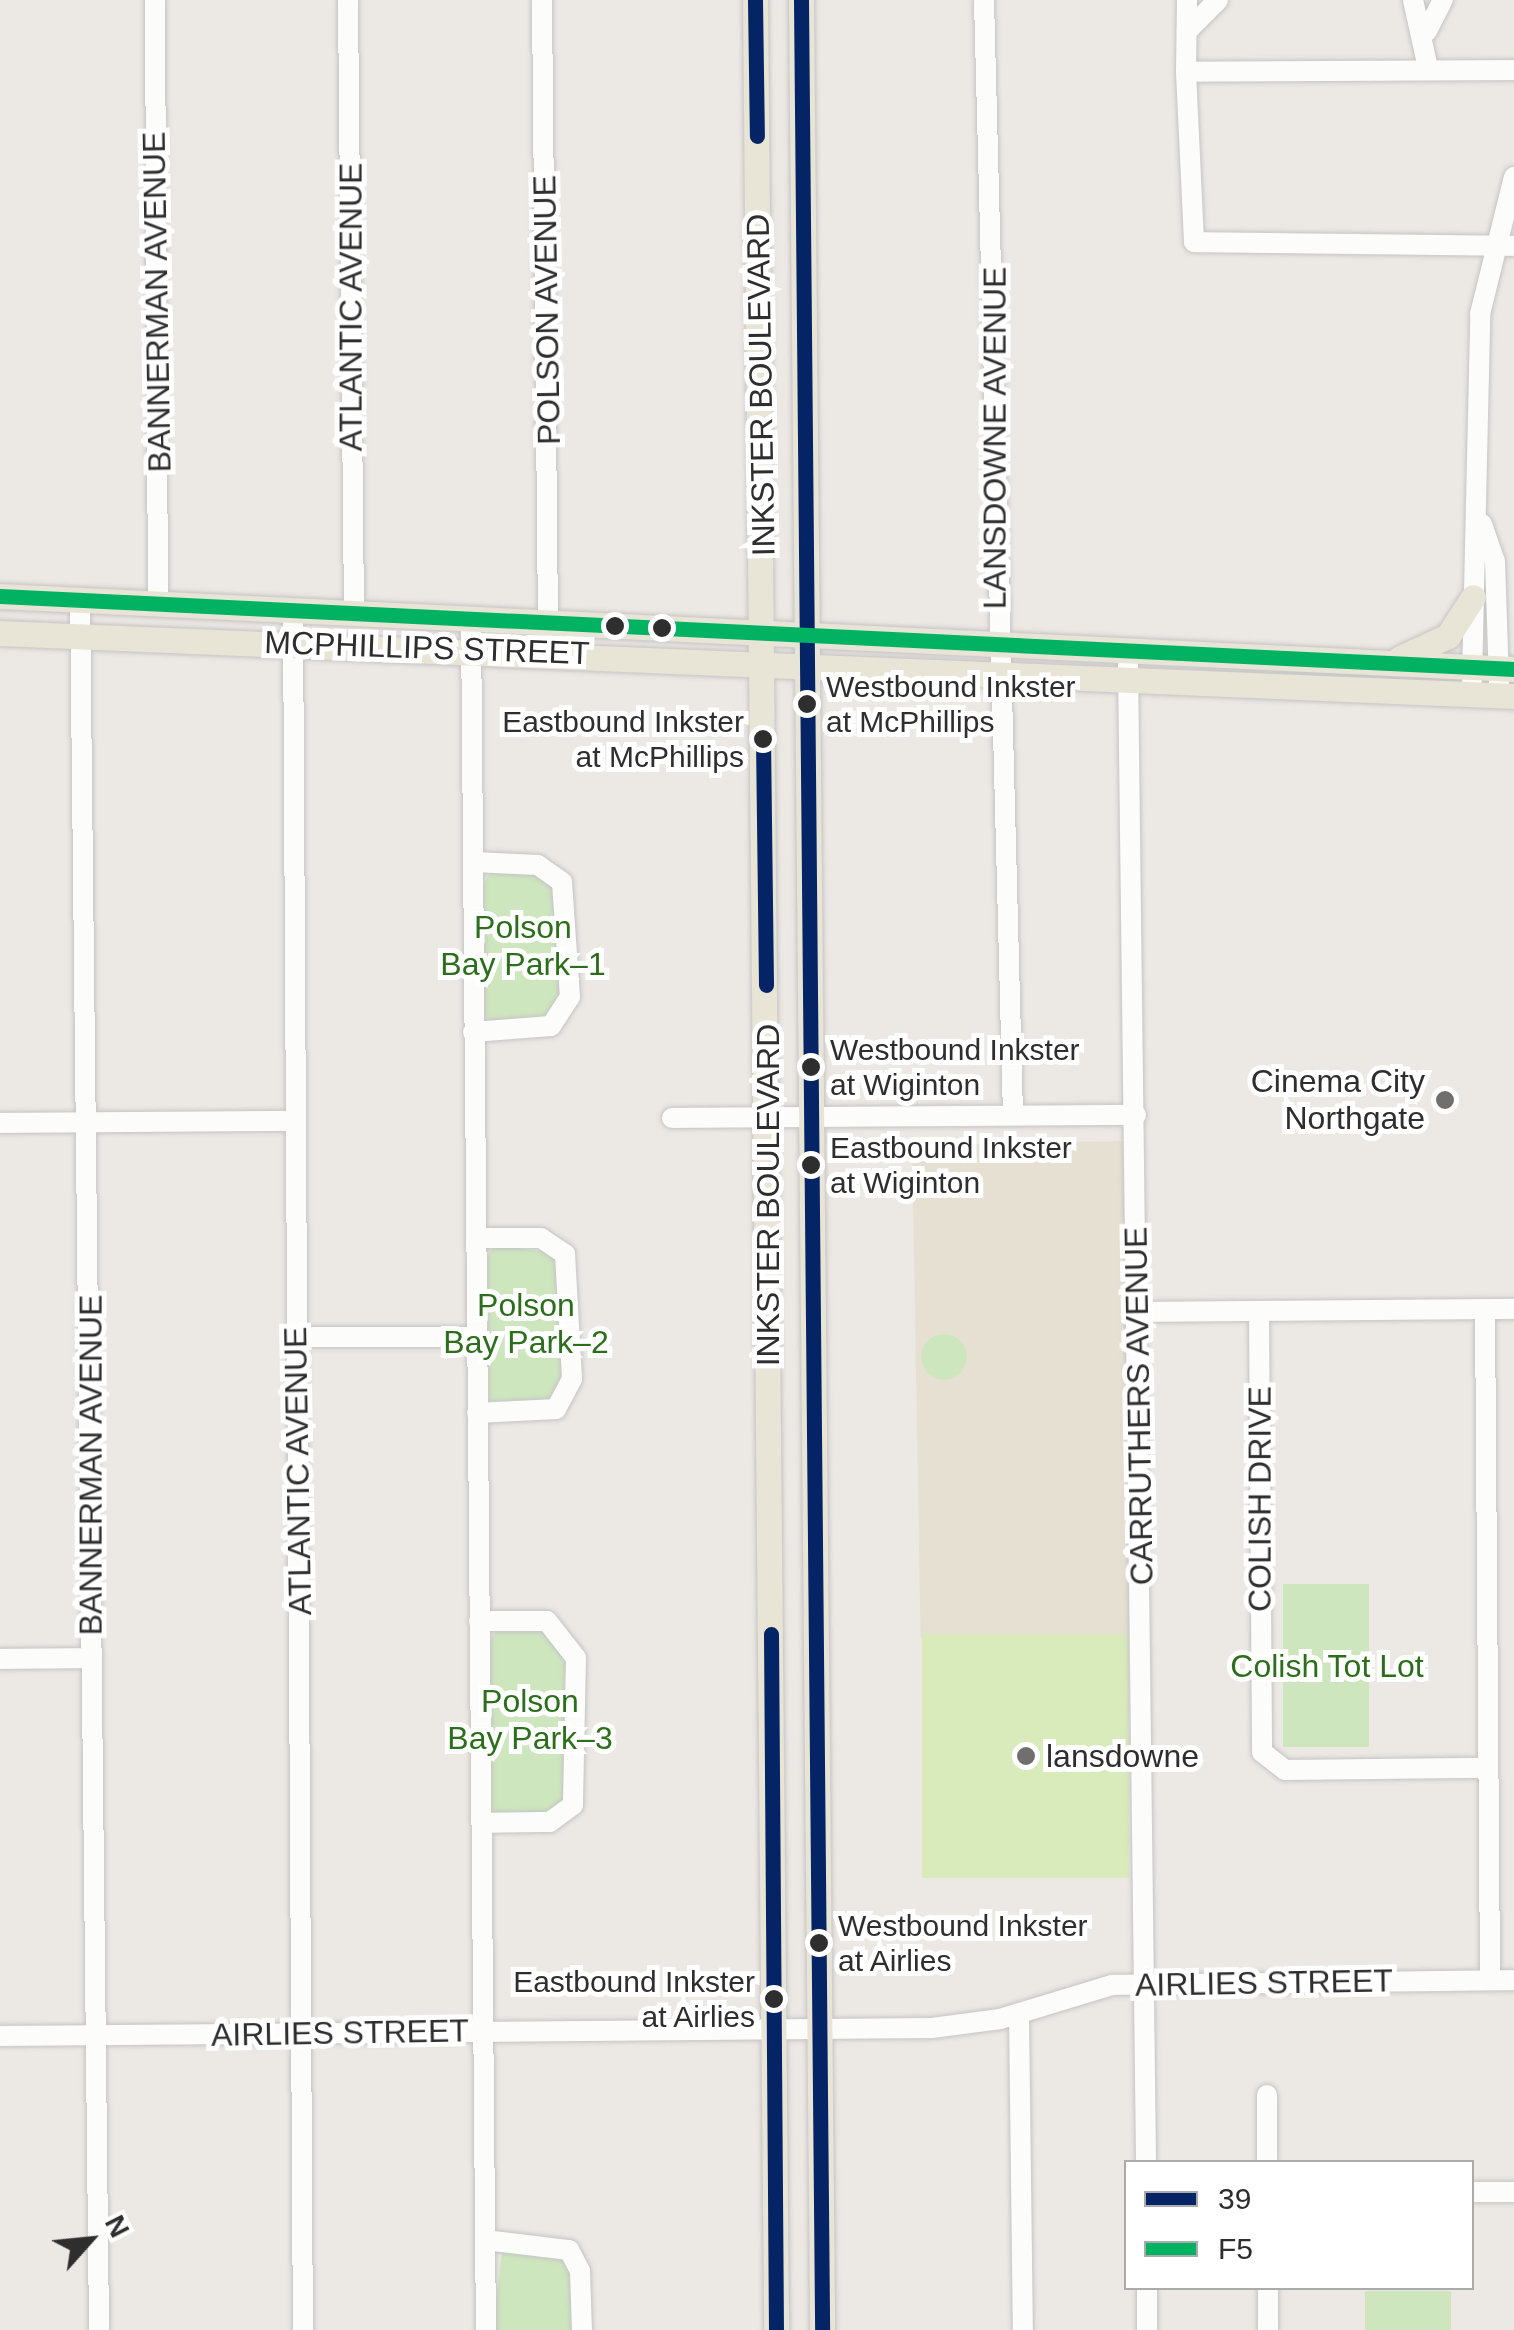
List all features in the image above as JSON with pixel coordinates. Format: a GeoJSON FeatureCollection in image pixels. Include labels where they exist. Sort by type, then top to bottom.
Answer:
{"type":"FeatureCollection","features":[{"type":"Feature","properties":{"kind":"main road","name":"INKSTER BOULEVARD"},"geometry":{"type":"LineString","coordinates":[[755,0],[766,632],[776,2330]]}},
{"type":"Feature","properties":{"kind":"main road","name":"INKSTER BOULEVARD"},"geometry":{"type":"LineString","coordinates":[[801,0],[822,2330]]}},
{"type":"Feature","properties":{"kind":"main road","name":"MCPHILLIPS STREET"},"geometry":{"type":"LineString","coordinates":[[0,596],[1506,668]]}},
{"type":"Feature","properties":{"kind":"main road"},"geometry":{"type":"LineString","coordinates":[[1387,662],[1448,636],[1474,596]]}},
{"type":"Feature","properties":{"kind":"main road","name":"MCPHILLIPS STREET"},"geometry":{"type":"LineString","coordinates":[[0,633],[291,642],[470,653],[764,660],[1008,676],[1506,696]]}},
{"type":"Feature","properties":{"kind":"street","name":"BANNERMAN AVENUE"},"geometry":{"type":"LineString","coordinates":[[154,0],[158,604]]}},
{"type":"Feature","properties":{"kind":"street","name":"ATLANTIC AVENUE"},"geometry":{"type":"LineString","coordinates":[[348,0],[354,614]]}},
{"type":"Feature","properties":{"kind":"street","name":"POLSON AVENUE"},"geometry":{"type":"LineString","coordinates":[[542,0],[548,620]]}},
{"type":"Feature","properties":{"kind":"street","name":"LANSDOWNE AVENUE"},"geometry":{"type":"LineString","coordinates":[[984,0],[996,644],[1008,676],[1013,1116]]}},
{"type":"Feature","properties":{"kind":"street"},"geometry":{"type":"LineString","coordinates":[[1186,0],[1194,242],[1514,246]]}},
{"type":"Feature","properties":{"kind":"street"},"geometry":{"type":"LineString","coordinates":[[1186,30],[1218,0]]}},
{"type":"Feature","properties":{"kind":"street"},"geometry":{"type":"LineString","coordinates":[[1414,0],[1427,31],[1428,68]]}},
{"type":"Feature","properties":{"kind":"street"},"geometry":{"type":"LineString","coordinates":[[1427,31],[1442,0]]}},
{"type":"Feature","properties":{"kind":"street"},"geometry":{"type":"LineString","coordinates":[[1186,72],[1514,70]]}},
{"type":"Feature","properties":{"kind":"street"},"geometry":{"type":"LineString","coordinates":[[1472,695],[1474,596],[1481,522],[1480,314],[1492,246],[1514,177]]}},
{"type":"Feature","properties":{"kind":"street"},"geometry":{"type":"LineString","coordinates":[[1481,522],[1495,560],[1506,696]]}},
{"type":"Feature","properties":{"kind":"street","name":"BANNERMAN AVENUE"},"geometry":{"type":"LineString","coordinates":[[80,600],[90,1123],[99,2330]]}},
{"type":"Feature","properties":{"kind":"street","name":"ATLANTIC AVENUE"},"geometry":{"type":"LineString","coordinates":[[293,613],[303,2330]]}},
{"type":"Feature","properties":{"kind":"street"},"geometry":{"type":"LineString","coordinates":[[471,620],[486,2330]]}},
{"type":"Feature","properties":{"kind":"street","name":"CARRUTHERS AVENUE"},"geometry":{"type":"LineString","coordinates":[[1128,650],[1139,1312],[1146,2160]]}},
{"type":"Feature","properties":{"kind":"street"},"geometry":{"type":"LineString","coordinates":[[473,862],[538,865],[562,882],[570,997],[551,1026],[473,1032]]}},
{"type":"Feature","properties":{"kind":"street"},"geometry":{"type":"LineString","coordinates":[[672,1118],[1136,1115]]}},
{"type":"Feature","properties":{"kind":"street"},"geometry":{"type":"LineString","coordinates":[[0,1123],[294,1121]]}},
{"type":"Feature","properties":{"kind":"street"},"geometry":{"type":"LineString","coordinates":[[476,1238],[541,1238],[565,1254],[572,1361],[568,1397],[556,1409],[477,1413]]}},
{"type":"Feature","properties":{"kind":"street"},"geometry":{"type":"LineString","coordinates":[[1139,1312],[1514,1309]]}},
{"type":"Feature","properties":{"kind":"street"},"geometry":{"type":"LineString","coordinates":[[1485,1310],[1490,1980]]}},
{"type":"Feature","properties":{"kind":"street","name":"COLISH DRIVE"},"geometry":{"type":"LineString","coordinates":[[1259,1312],[1262,1752],[1286,1770],[1488,1768]]}},
{"type":"Feature","properties":{"kind":"street"},"geometry":{"type":"LineString","coordinates":[[297,1338],[476,1337]]}},
{"type":"Feature","properties":{"kind":"street"},"geometry":{"type":"LineString","coordinates":[[479,1621],[547,1621],[576,1658],[572,1804],[550,1822],[482,1824]]}},
{"type":"Feature","properties":{"kind":"street"},"geometry":{"type":"LineString","coordinates":[[0,1659],[91,1658]]}},
{"type":"Feature","properties":{"kind":"street","name":"AIRLIES STREET"},"geometry":{"type":"LineString","coordinates":[[0,2036],[932,2028],[1019,2014],[1082,1992],[1144,1984],[1514,1980]]}},
{"type":"Feature","properties":{"kind":"street"},"geometry":{"type":"LineString","coordinates":[[1019,2014],[1023,2330]]}},
{"type":"Feature","properties":{"kind":"street"},"geometry":{"type":"LineString","coordinates":[[1267,2094],[1267,2160]]}},
{"type":"Feature","properties":{"kind":"street"},"geometry":{"type":"LineString","coordinates":[[1474,2192],[1514,2192]]}},
{"type":"Feature","properties":{"kind":"street"},"geometry":{"type":"LineString","coordinates":[[485,2240],[569,2250],[580,2271],[582,2330]]}},
{"type":"Feature","properties":{"kind":"street"},"geometry":{"type":"LineString","coordinates":[[1147,2290],[1148,2330]]}},
{"type":"Feature","properties":{"kind":"street"},"geometry":{"type":"LineString","coordinates":[[1268,2290],[1268,2330]]}},
{"type":"Feature","properties":{"kind":"shaded area"},"geometry":{"type":"Polygon","coordinates":[[[1124,1141],[1133,1634],[921,1638],[912,1145],[1124,1141]]]}},
{"type":"Feature","properties":{"kind":"green space","name":"Polson Bay Park–1"},"geometry":{"type":"Polygon","coordinates":[[[491,871],[534,871],[556,885],[563,989],[549,1017],[492,1023],[484,1014],[483,885],[491,871]]]}},
{"type":"Feature","properties":{"kind":"green space","name":"Polson Bay Park–2"},"geometry":{"type":"Polygon","coordinates":[[[495,1245],[555,1253],[567,1372],[553,1400],[489,1401],[486,1258],[495,1245]]]}},
{"type":"Feature","properties":{"kind":"green space"},"geometry":{"type":"Polygon","coordinates":[[[944,1334],[961,1340],[967,1357],[961,1374],[944,1380],[927,1374],[921,1357],[927,1340],[944,1334]]]}},
{"type":"Feature","properties":{"kind":"green space","name":"Colish Tot Lot"},"geometry":{"type":"Polygon","coordinates":[[[1283,1584],[1369,1584],[1369,1747],[1283,1747],[1283,1584]]]}},
{"type":"Feature","properties":{"kind":"green space","name":"Polson Bay Park–3"},"geometry":{"type":"Polygon","coordinates":[[[498,1628],[541,1628],[568,1649],[564,1802],[546,1815],[498,1816],[490,1807],[490,1641],[498,1628]]]}},
{"type":"Feature","properties":{"kind":"green space","name":"lansdowne"},"geometry":{"type":"Polygon","coordinates":[[[922,1634],[1129,1634],[1129,1878],[922,1878],[922,1634]]]}},
{"type":"Feature","properties":{"kind":"green space"},"geometry":{"type":"Polygon","coordinates":[[[502,2250],[562,2258],[571,2272],[573,2330],[493,2330],[502,2250]]]}},
{"type":"Feature","properties":{"kind":"green space"},"geometry":{"type":"Polygon","coordinates":[[[1365,2291],[1451,2291],[1451,2330],[1365,2330],[1365,2291]]]}},
{"type":"Feature","properties":{"kind":"transit line","name":"39"},"geometry":{"type":"LineString","coordinates":[[755,0],[757,136]]}},
{"type":"Feature","properties":{"kind":"transit line","name":"39"},"geometry":{"type":"LineString","coordinates":[[801,0],[822,2330]]}},
{"type":"Feature","properties":{"kind":"transit line","name":"F5"},"geometry":{"type":"LineString","coordinates":[[0,596],[1514,669]]}},
{"type":"Feature","properties":{"kind":"transit line","name":"39"},"geometry":{"type":"LineString","coordinates":[[763,739],[766,985]]}},
{"type":"Feature","properties":{"kind":"transit line","name":"39"},"geometry":{"type":"LineString","coordinates":[[771,1634],[776,2330]]}},
{"type":"Feature","properties":{"kind":"place","name":"Westbound Inkster at McPhillips"},"geometry":{"type":"Point","coordinates":[807,704]}},
{"type":"Feature","properties":{"kind":"place","name":"Eastbound Inkster at McPhillips"},"geometry":{"type":"Point","coordinates":[763,739]}},
{"type":"Feature","properties":{"kind":"place","name":"Westbound Inkster at Wiginton"},"geometry":{"type":"Point","coordinates":[811,1067]}},
{"type":"Feature","properties":{"kind":"place","name":"Cinema City Northgate"},"geometry":{"type":"Point","coordinates":[1445,1100]}},
{"type":"Feature","properties":{"kind":"place","name":"Eastbound Inkster at Wiginton"},"geometry":{"type":"Point","coordinates":[811,1165]}},
{"type":"Feature","properties":{"kind":"place","name":"lansdowne"},"geometry":{"type":"Point","coordinates":[1026,1756]}},
{"type":"Feature","properties":{"kind":"place","name":"Westbound Inkster at Airlies"},"geometry":{"type":"Point","coordinates":[819,1943]}},
{"type":"Feature","properties":{"kind":"place","name":"Eastbound Inkster at Airlies"},"geometry":{"type":"Point","coordinates":[774,1999]}}]}
